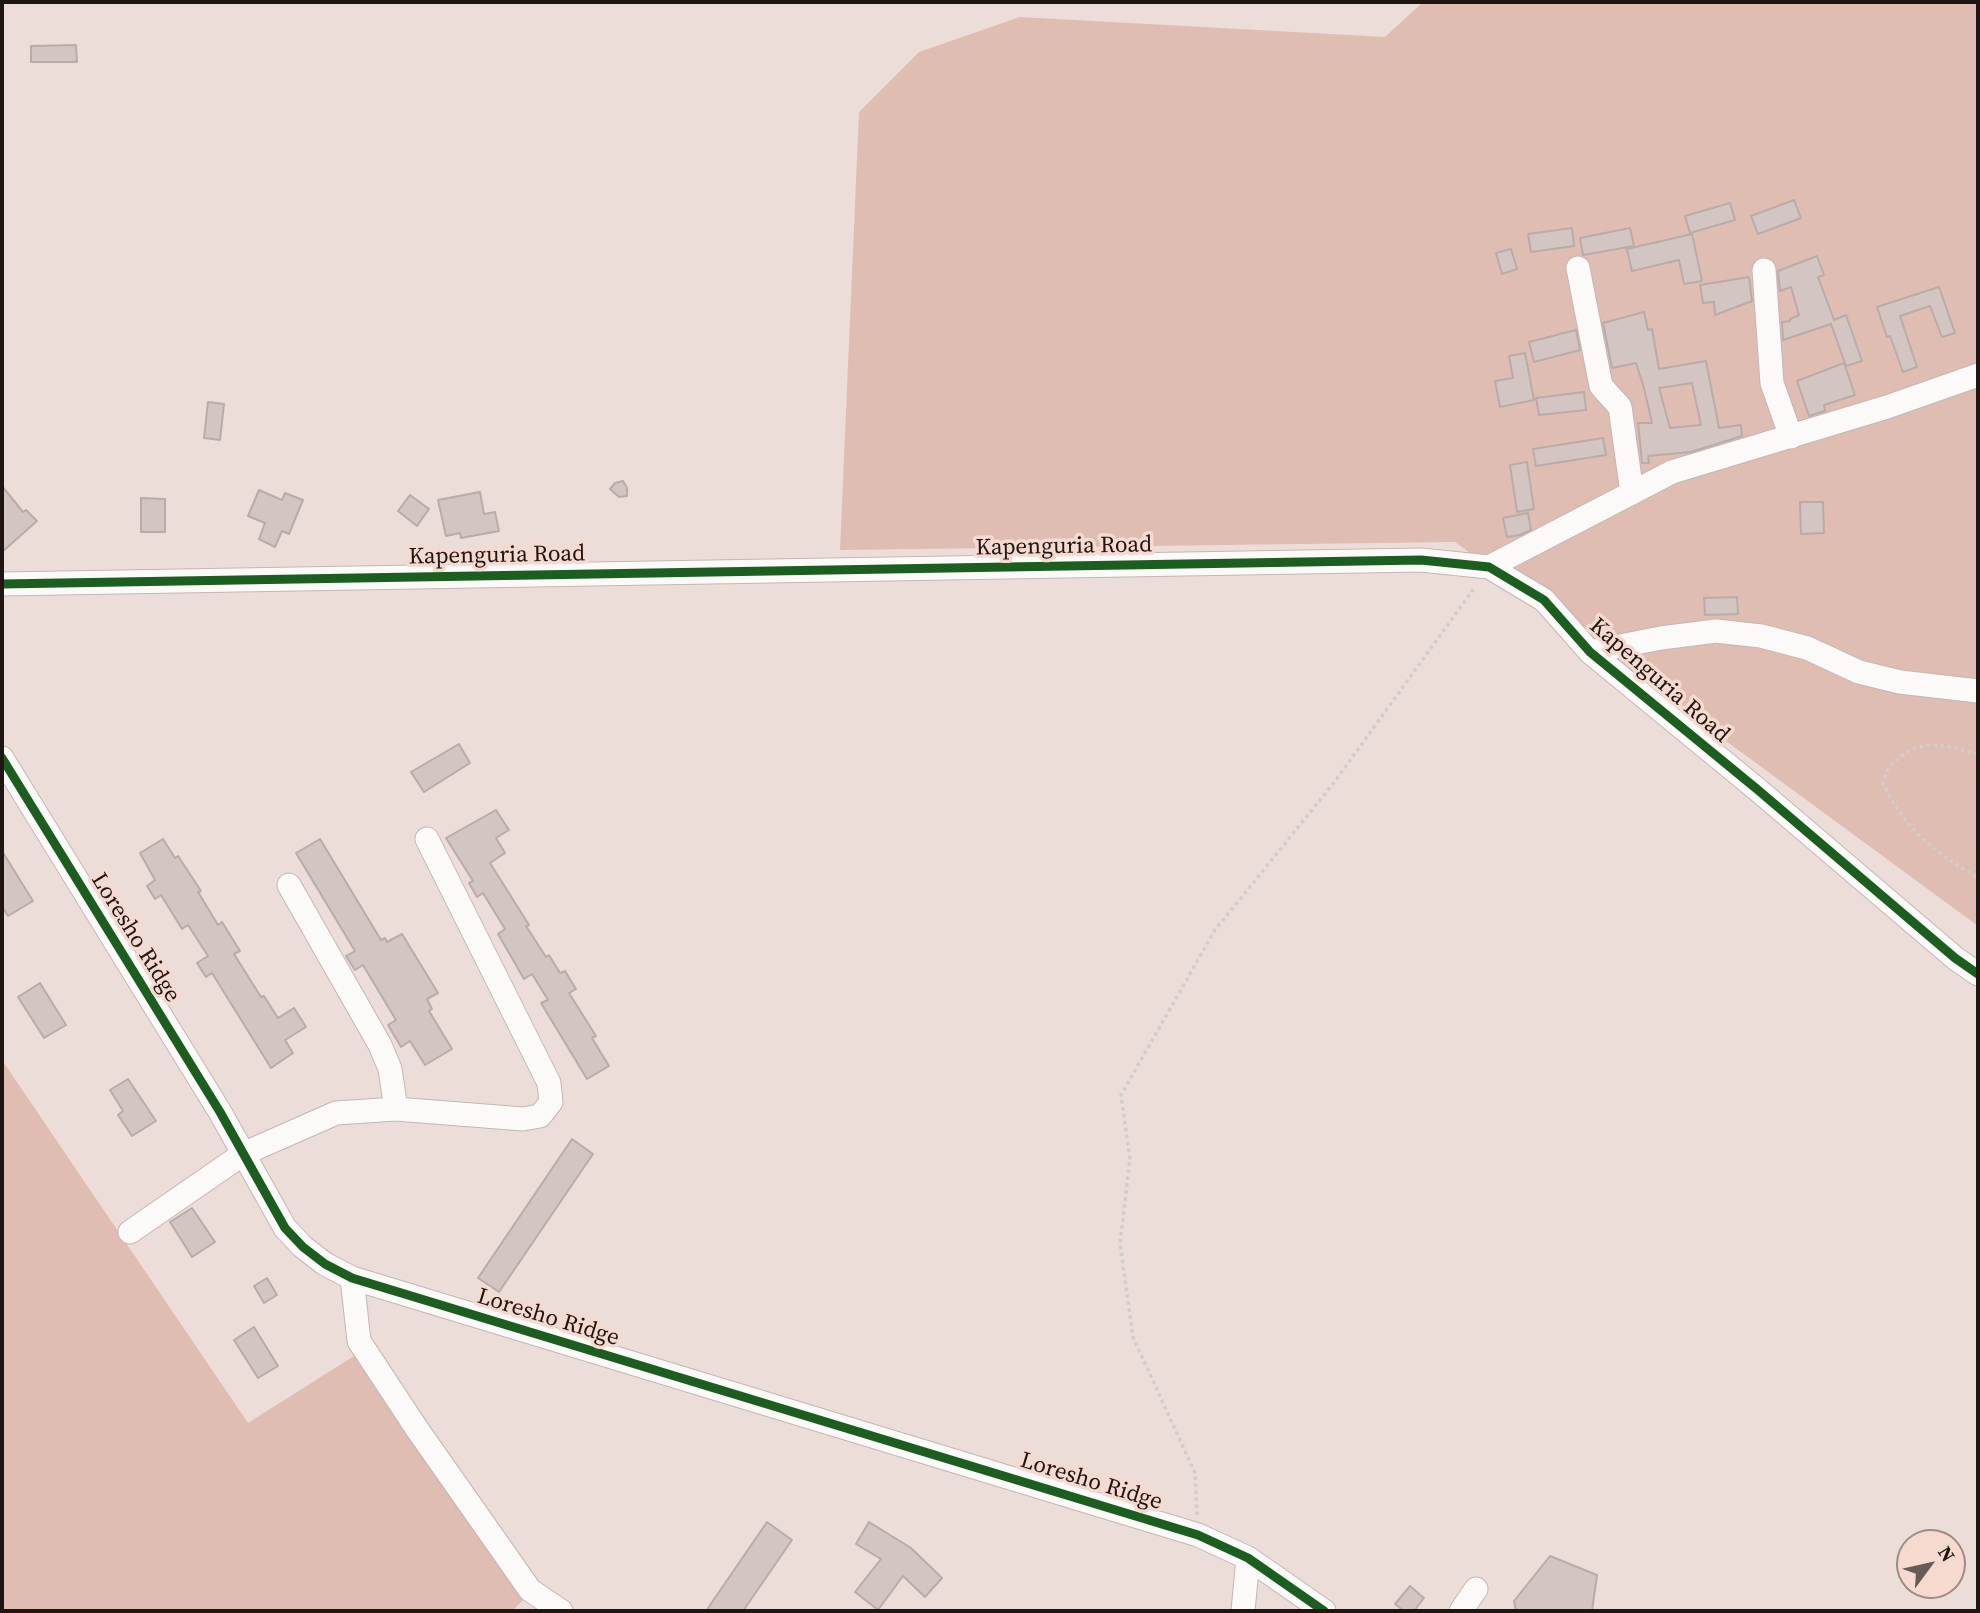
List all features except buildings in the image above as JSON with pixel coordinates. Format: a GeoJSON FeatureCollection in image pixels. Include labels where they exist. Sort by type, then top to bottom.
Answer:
{"type":"FeatureCollection","features":[{"type":"Feature","properties":{"kind":"street"},"geometry":{"type":"LineString","coordinates":[[1578,268],[1601,386],[1620,407],[1632,493]]}},
{"type":"Feature","properties":{"kind":"street"},"geometry":{"type":"LineString","coordinates":[[1764,270],[1772,383],[1791,437]]}},
{"type":"Feature","properties":{"kind":"street"},"geometry":{"type":"LineString","coordinates":[[1489,566],[1672,472],[1887,407],[1978,375]]}},
{"type":"Feature","properties":{"kind":"street","name":"Kapenguria Road"},"geometry":{"type":"LineString","coordinates":[[2,584],[1421,560],[1489,566],[1544,600],[1590,652],[1769,799],[1955,958],[1978,974]]}},
{"type":"Feature","properties":{"kind":"street"},"geometry":{"type":"LineString","coordinates":[[1590,652],[1661,638],[1716,631],[1761,636],[1807,648],[1859,672],[1900,682],[1978,691]]}},
{"type":"Feature","properties":{"kind":"street","name":"Loresho Ridge"},"geometry":{"type":"LineString","coordinates":[[2,758],[220,1112],[285,1228],[325,1264],[352,1279],[1198,1535],[1248,1558],[1324,1611]]}},
{"type":"Feature","properties":{"kind":"street"},"geometry":{"type":"LineString","coordinates":[[130,1232],[243,1154],[336,1113],[396,1109],[523,1119],[540,1116],[551,1102],[549,1083],[427,839]]}},
{"type":"Feature","properties":{"kind":"street"},"geometry":{"type":"LineString","coordinates":[[289,885],[380,1045],[390,1069],[396,1109]]}},
{"type":"Feature","properties":{"kind":"street"},"geometry":{"type":"LineString","coordinates":[[352,1279],[359,1341],[530,1590],[561,1611]]}},
{"type":"Feature","properties":{"kind":"street"},"geometry":{"type":"LineString","coordinates":[[1243,1611],[1248,1558]]}},
{"type":"Feature","properties":{"kind":"street"},"geometry":{"type":"LineString","coordinates":[[1461,1611],[1476,1589]]}},
{"type":"Feature","properties":{"kind":"path"},"geometry":{"type":"LineString","coordinates":[[1198,1535],[1195,1473],[1133,1337],[1119,1243],[1130,1159],[1121,1095],[1215,930],[1333,784],[1489,566]]}},
{"type":"Feature","properties":{"kind":"path"},"geometry":{"type":"LineString","coordinates":[[1978,754],[1937,744],[1922,744],[1893,762],[1885,772],[1883,783],[1904,819],[1920,839],[1978,878]]}},
{"type":"Feature","properties":{"kind":"shaded area"},"geometry":{"type":"Polygon","coordinates":[[[1423,2],[1978,2],[1978,926],[1455,542],[840,550],[859,112],[919,52],[1020,17],[1385,37],[1423,2]]]}},
{"type":"Feature","properties":{"kind":"shaded area"},"geometry":{"type":"Polygon","coordinates":[[[2,1060],[248,1423],[354,1356],[524,1599],[512,1611],[2,1611],[2,1060]]]}},
{"type":"Feature","properties":{"kind":"cycle path"},"geometry":{"type":"LineString","coordinates":[[2,584],[1421,560],[1489,567],[1544,600],[1590,652],[1758,790],[1955,958],[1978,974]]}},
{"type":"Feature","properties":{"kind":"cycle path"},"geometry":{"type":"LineString","coordinates":[[2,758],[220,1112],[285,1228],[325,1264],[352,1278],[1198,1535],[1248,1558],[1324,1611]]}}]}
